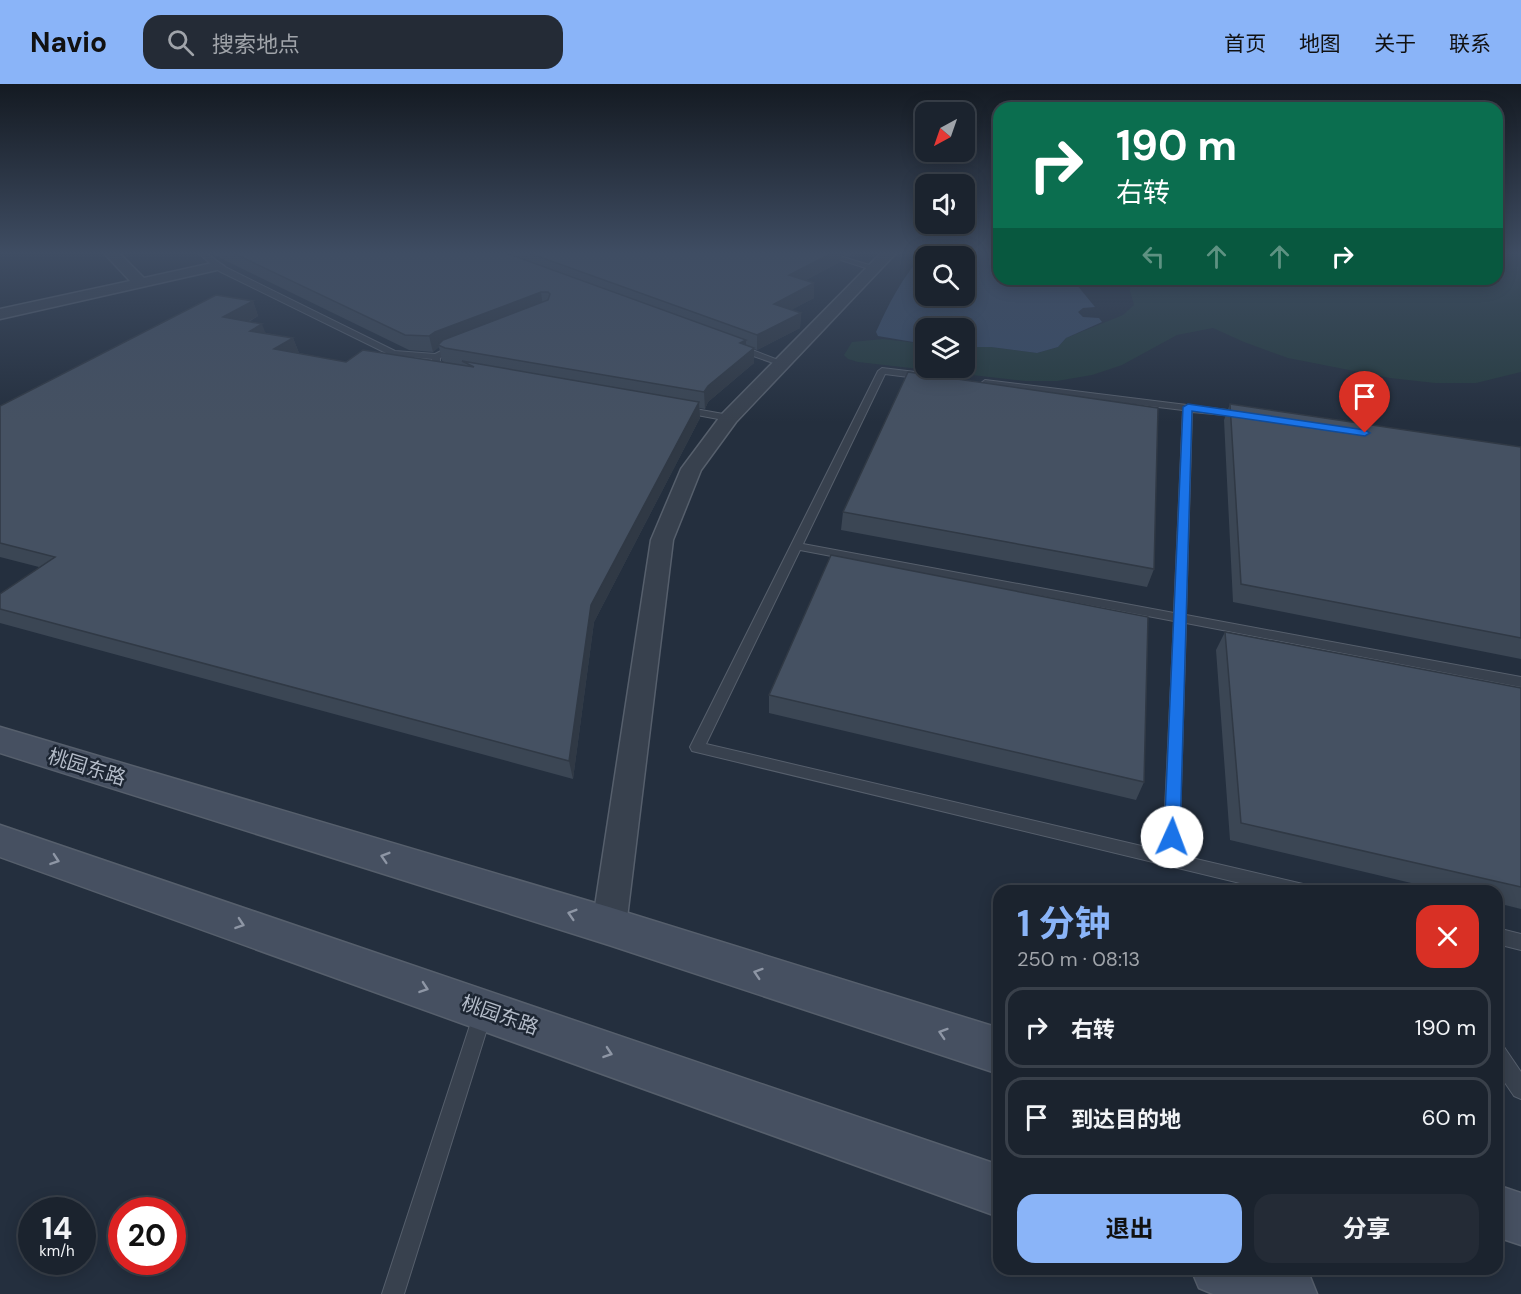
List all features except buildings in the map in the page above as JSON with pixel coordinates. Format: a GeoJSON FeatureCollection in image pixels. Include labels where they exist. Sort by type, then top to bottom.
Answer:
{"type":"FeatureCollection","features":[{"type":"Feature","properties":{"kind":"main road","name":"桃园东路"},"geometry":{"type":"LineString","coordinates":[[0,740],[609,926],[993,1049]]}},
{"type":"Feature","properties":{"kind":"main road","name":"桃园东路"},"geometry":{"type":"LineString","coordinates":[[0,841],[993,1189]]}},
{"type":"Feature","properties":{"kind":"main road"},"geometry":{"type":"LineString","coordinates":[[1503,1213],[1521,1219]]}},
{"type":"Feature","properties":{"kind":"main road"},"geometry":{"type":"LineString","coordinates":[[1235,1275],[1288,1294]]}},
{"type":"Feature","properties":{"kind":"street"},"geometry":{"type":"LineString","coordinates":[[0,314],[25,308]]}},
{"type":"Feature","properties":{"kind":"street"},"geometry":{"type":"LineString","coordinates":[[609,926],[662,540],[691,469],[729,418],[835,308]]}},
{"type":"Feature","properties":{"kind":"lane"},"geometry":{"type":"LineString","coordinates":[[304,308],[393,352],[436,357],[464,343]]}},
{"type":"Feature","properties":{"kind":"lane"},"geometry":{"type":"LineString","coordinates":[[728,344],[782,363]]}},
{"type":"Feature","properties":{"kind":"lane"},"geometry":{"type":"LineString","coordinates":[[436,357],[436,363],[458,370]]}},
{"type":"Feature","properties":{"kind":"lane"},"geometry":{"type":"LineString","coordinates":[[915,375],[882,371],[697,747],[1278,885]]}},
{"type":"Feature","properties":{"kind":"lane"},"geometry":{"type":"LineString","coordinates":[[976,382],[1257,417]]}},
{"type":"Feature","properties":{"kind":"lane"},"geometry":{"type":"LineString","coordinates":[[670,407],[729,418]]}},
{"type":"Feature","properties":{"kind":"lane"},"geometry":{"type":"LineString","coordinates":[[1171,859],[1188,407]]}},
{"type":"Feature","properties":{"kind":"lane"},"geometry":{"type":"LineString","coordinates":[[796,546],[1521,682]]}},
{"type":"Feature","properties":{"kind":"lane"},"geometry":{"type":"LineString","coordinates":[[1503,938],[1521,942]]}},
{"type":"Feature","properties":{"kind":"lane"},"geometry":{"type":"LineString","coordinates":[[393,1294],[484,1009]]}},
{"type":"Feature","properties":{"kind":"lane"},"geometry":{"type":"LineString","coordinates":[[1503,1063],[1521,1089]]}},
{"type":"Feature","properties":{"kind":"green space"},"geometry":{"type":"Polygon","coordinates":[[[1130,308],[1521,308],[1521,372],[1476,383],[1435,383],[1390,378],[1288,358],[1213,328],[1177,335],[1122,365],[1092,375],[1057,381],[1025,381],[975,375],[975,347],[1037,353],[1058,347],[1066,338],[1123,315],[1130,308]]]}},
{"type":"Feature","properties":{"kind":"green space"},"geometry":{"type":"Polygon","coordinates":[[[883,339],[915,343],[915,368],[858,362],[844,355],[852,342],[883,339]]]}},
{"type":"Feature","properties":{"kind":"water"},"geometry":{"type":"Polygon","coordinates":[[[887,308],[1082,308],[1078,312],[1083,317],[1099,318],[1102,322],[1066,338],[1058,347],[1037,353],[975,347],[975,318],[915,318],[915,342],[878,336],[876,332],[887,308]]]}},
{"type":"Feature","properties":{"kind":"route"},"geometry":{"type":"LineString","coordinates":[[1172,837],[1188,407],[1365,433]]}}]}
